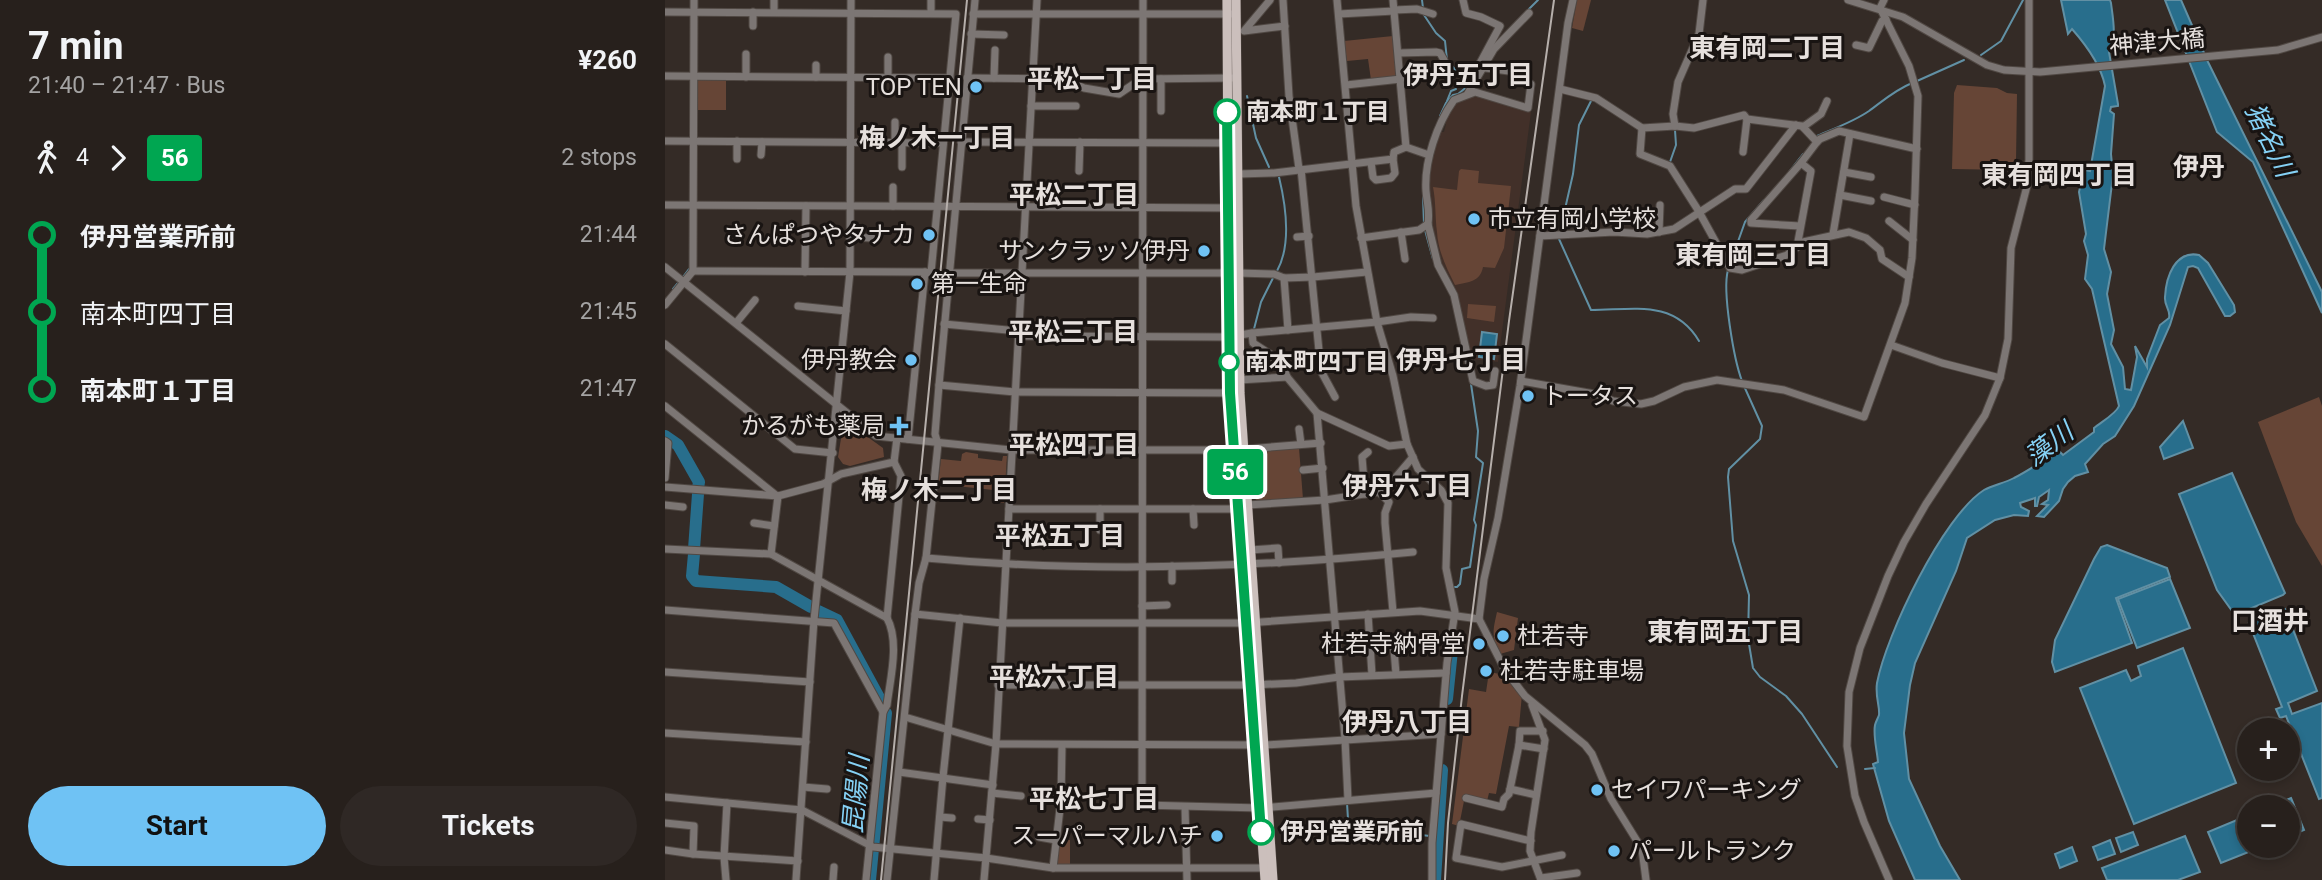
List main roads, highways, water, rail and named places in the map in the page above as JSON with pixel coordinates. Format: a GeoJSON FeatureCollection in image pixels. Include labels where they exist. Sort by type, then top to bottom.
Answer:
{"type":"FeatureCollection","features":[{"type":"Feature","properties":{"kind":"main road"},"geometry":{"type":"LineString","coordinates":[[1227,0],[1231,15],[1233,143],[1227,273],[1228,337],[1250,550],[1246,565]]}},
{"type":"Feature","properties":{"kind":"main road"},"geometry":{"type":"LineString","coordinates":[[1232,78],[1240,31],[1231,15],[1236,0]]}},
{"type":"Feature","properties":{"kind":"main road"},"geometry":{"type":"LineString","coordinates":[[1233,143],[1238,174],[1232,208],[1238,273],[1239,380],[1235,393]]}},
{"type":"Feature","properties":{"kind":"main road"},"geometry":{"type":"LineString","coordinates":[[1244,508],[1268,868],[1265,880]]}},
{"type":"Feature","properties":{"kind":"main road"},"geometry":{"type":"LineString","coordinates":[[1268,868],[1273,880]]}},
{"type":"Feature","properties":{"kind":"water"},"geometry":{"type":"Polygon","coordinates":[[[2061,0],[2110,0],[2111,3],[2114,34],[2109,52],[2118,106],[2111,107],[2110,111],[2114,114],[2111,154],[2113,175],[2104,249],[2111,272],[2107,294],[2114,330],[2111,344],[2123,367],[2125,389],[2131,390],[2137,357],[2135,346],[2147,367],[2147,359],[2160,325],[2169,318],[2165,300],[2167,281],[2178,261],[2191,255],[2199,255],[2208,263],[2234,305],[2235,312],[2225,316],[2198,268],[2188,267],[2170,325],[2134,406],[2115,436],[2103,444],[2085,464],[2088,472],[2075,476],[2068,482],[2059,501],[2044,517],[2037,516],[2048,505],[2042,504],[2048,500],[2049,490],[2039,497],[2037,506],[2035,498],[2020,503],[2021,507],[2029,511],[2028,516],[2014,515],[1995,520],[1967,538],[1956,571],[1915,663],[1904,733],[1909,779],[1940,846],[1960,880],[1915,880],[1889,821],[1873,764],[1878,762],[1874,734],[1879,715],[1877,683],[1904,608],[1934,550],[1968,504],[1984,490],[2014,478],[2060,452],[2063,455],[2094,432],[2094,428],[2112,415],[2119,406],[2092,289],[2085,279],[2088,255],[2079,192],[2084,170],[2090,171],[2105,86],[2097,63],[2088,49],[2072,29],[2068,34],[2061,0]]]}},
{"type":"Feature","properties":{"kind":"water","name":"猪名川"},"geometry":{"type":"Polygon","coordinates":[[[2165,0],[2181,0],[2208,62],[2322,292],[2322,313],[2253,162],[2217,132],[2165,0]]]}},
{"type":"Feature","properties":{"kind":"water"},"geometry":{"type":"Polygon","coordinates":[[[1482,332],[1497,334],[1494,359],[1479,357],[1482,332]]]}},
{"type":"Feature","properties":{"kind":"water"},"geometry":{"type":"Polygon","coordinates":[[[2183,421],[2193,448],[2164,459],[2160,447],[2183,421]]]}},
{"type":"Feature","properties":{"kind":"water"},"geometry":{"type":"Polygon","coordinates":[[[2232,473],[2285,593],[2235,615],[2217,590],[2179,494],[2232,473]]]}},
{"type":"Feature","properties":{"kind":"water"},"geometry":{"type":"Polygon","coordinates":[[[2107,545],[2167,568],[2170,577],[2116,598],[2132,643],[2055,672],[2052,662],[2055,640],[2094,559],[2101,547],[2107,545]]]}},
{"type":"Feature","properties":{"kind":"water"},"geometry":{"type":"Polygon","coordinates":[[[2170,579],[2190,628],[2137,648],[2118,599],[2170,579]]]}},
{"type":"Feature","properties":{"kind":"water"},"geometry":{"type":"Polygon","coordinates":[[[2285,609],[2317,691],[2288,703],[2292,714],[2322,703],[2322,798],[2319,799],[2300,751],[2300,718],[2280,718],[2276,709],[2282,707],[2249,623],[2285,609]]]}},
{"type":"Feature","properties":{"kind":"water"},"geometry":{"type":"Polygon","coordinates":[[[2183,648],[2236,783],[2134,824],[2080,688],[2126,670],[2131,681],[2141,676],[2138,666],[2183,648]]]}},
{"type":"Feature","properties":{"kind":"water"},"geometry":{"type":"Polygon","coordinates":[[[2237,820],[2237,857],[2221,863],[2208,832],[2237,820]]]}},
{"type":"Feature","properties":{"kind":"water"},"geometry":{"type":"Polygon","coordinates":[[[2133,832],[2138,845],[2121,852],[2116,838],[2133,832]]]}},
{"type":"Feature","properties":{"kind":"water"},"geometry":{"type":"Polygon","coordinates":[[[2185,836],[2200,872],[2178,880],[2107,880],[2102,868],[2185,836]]]}},
{"type":"Feature","properties":{"kind":"water"},"geometry":{"type":"Polygon","coordinates":[[[2110,840],[2115,854],[2098,860],[2093,847],[2110,840]]]}},
{"type":"Feature","properties":{"kind":"water"},"geometry":{"type":"Polygon","coordinates":[[[2072,847],[2077,861],[2060,868],[2055,854],[2072,847]]]}},
{"type":"Feature","properties":{"kind":"waterway"},"geometry":{"type":"LineString","coordinates":[[1422,0],[1423,8]]}},
{"type":"Feature","properties":{"kind":"waterway"},"geometry":{"type":"LineString","coordinates":[[1529,9],[1538,0]]}},
{"type":"Feature","properties":{"kind":"waterway"},"geometry":{"type":"LineString","coordinates":[[1981,55],[2001,41],[2023,0]]}},
{"type":"Feature","properties":{"kind":"waterway"},"geometry":{"type":"LineString","coordinates":[[1424,15],[1445,41],[1447,60],[1457,72]]}},
{"type":"Feature","properties":{"kind":"waterway"},"geometry":{"type":"LineString","coordinates":[[1917,81],[1964,60]]}},
{"type":"Feature","properties":{"kind":"waterway"},"geometry":{"type":"LineString","coordinates":[[1817,136],[1857,118],[1912,83]]}},
{"type":"Feature","properties":{"kind":"waterway"},"geometry":{"type":"LineString","coordinates":[[1440,116],[1453,95],[1468,86]]}},
{"type":"Feature","properties":{"kind":"waterway"},"geometry":{"type":"LineString","coordinates":[[1447,101],[1451,91],[1456,89]]}},
{"type":"Feature","properties":{"kind":"waterway"},"geometry":{"type":"LineString","coordinates":[[1247,96],[1256,138],[1269,167]]}},
{"type":"Feature","properties":{"kind":"waterway"},"geometry":{"type":"LineString","coordinates":[[1565,231],[1565,209],[1573,174],[1579,125],[1591,101]]}},
{"type":"Feature","properties":{"kind":"waterway"},"geometry":{"type":"LineString","coordinates":[[1670,162],[1676,145],[1675,130]]}},
{"type":"Feature","properties":{"kind":"waterway"},"geometry":{"type":"LineString","coordinates":[[1789,172],[1803,154]]}},
{"type":"Feature","properties":{"kind":"waterway"},"geometry":{"type":"LineString","coordinates":[[1277,271],[1285,249],[1286,237],[1284,200],[1279,177]]}},
{"type":"Feature","properties":{"kind":"waterway"},"geometry":{"type":"LineString","coordinates":[[1423,196],[1424,225]]}},
{"type":"Feature","properties":{"kind":"waterway"},"geometry":{"type":"LineString","coordinates":[[1731,261],[1745,222],[1764,200]]}},
{"type":"Feature","properties":{"kind":"waterway"},"geometry":{"type":"LineString","coordinates":[[1425,230],[1433,259]]}},
{"type":"Feature","properties":{"kind":"waterway"},"geometry":{"type":"LineString","coordinates":[[1559,239],[1591,310],[1637,309],[1665,313],[1677,318],[1699,341]]}},
{"type":"Feature","properties":{"kind":"waterway"},"geometry":{"type":"LineString","coordinates":[[683,277],[689,269]]}},
{"type":"Feature","properties":{"kind":"waterway"},"geometry":{"type":"LineString","coordinates":[[1728,270],[1730,326],[1742,381]]}},
{"type":"Feature","properties":{"kind":"waterway"},"geometry":{"type":"LineString","coordinates":[[1254,329],[1261,302],[1274,276]]}},
{"type":"Feature","properties":{"kind":"waterway"},"geometry":{"type":"LineString","coordinates":[[673,289],[678,283]]}},
{"type":"Feature","properties":{"kind":"waterway"},"geometry":{"type":"LineString","coordinates":[[1453,587],[1460,584],[1462,569],[1470,567],[1483,463],[1476,457],[1478,431],[1471,384]]}},
{"type":"Feature","properties":{"kind":"waterway"},"geometry":{"type":"LineString","coordinates":[[1744,386],[1762,426],[1760,439],[1729,469],[1728,477],[1733,541],[1749,595],[1748,638],[1753,668],[1760,677],[1786,696],[1802,714],[1837,767]]}},
{"type":"Feature","properties":{"kind":"waterway","name":"昆陽川"},"geometry":{"type":"LineString","coordinates":[[665,436],[678,445],[699,482],[698,488]]}},
{"type":"Feature","properties":{"kind":"waterway","name":"昆陽川"},"geometry":{"type":"LineString","coordinates":[[694,549],[698,494]]}},
{"type":"Feature","properties":{"kind":"waterway","name":"昆陽川"},"geometry":{"type":"LineString","coordinates":[[694,554],[692,576],[696,581],[776,587],[811,607]]}},
{"type":"Feature","properties":{"kind":"waterway","name":"昆陽川"},"geometry":{"type":"LineString","coordinates":[[818,611],[837,620],[882,703]]}},
{"type":"Feature","properties":{"kind":"waterway"},"geometry":{"type":"LineString","coordinates":[[1447,699],[1453,641]]}},
{"type":"Feature","properties":{"kind":"waterway","name":"昆陽川"},"geometry":{"type":"LineString","coordinates":[[870,880],[886,713]]}},
{"type":"Feature","properties":{"kind":"waterway"},"geometry":{"type":"LineString","coordinates":[[1865,769],[1875,768]]}},
{"type":"Feature","properties":{"kind":"waterway"},"geometry":{"type":"LineString","coordinates":[[1435,880],[1442,770]]}},
{"type":"Feature","properties":{"kind":"waterway"},"geometry":{"type":"LineString","coordinates":[[1347,803],[1349,835],[1352,837],[1403,833],[1430,836]]}},
{"type":"Feature","properties":{"kind":"railway"},"geometry":{"type":"LineString","coordinates":[[881,880],[967,0]]}},
{"type":"Feature","properties":{"kind":"railway"},"geometry":{"type":"LineString","coordinates":[[1445,880],[1448,823],[1462,696],[1509,321],[1554,0]]}},
{"type":"Feature","properties":{"kind":"place","name":"TOP TEN"},"geometry":{"type":"Point","coordinates":[976,87]}},
{"type":"Feature","properties":{"kind":"place","name":"南本町１丁目"},"geometry":{"type":"Point","coordinates":[1227,112]}},
{"type":"Feature","properties":{"kind":"place","name":"市立有岡小学校"},"geometry":{"type":"Point","coordinates":[1474,219]}},
{"type":"Feature","properties":{"kind":"place","name":"さんぱつやタナカ"},"geometry":{"type":"Point","coordinates":[929,235]}},
{"type":"Feature","properties":{"kind":"place","name":"サンクラッソ伊丹"},"geometry":{"type":"Point","coordinates":[1204,251]}},
{"type":"Feature","properties":{"kind":"place","name":"第一生命"},"geometry":{"type":"Point","coordinates":[917,284]}},
{"type":"Feature","properties":{"kind":"place","name":"伊丹教会"},"geometry":{"type":"Point","coordinates":[911,360]}},
{"type":"Feature","properties":{"kind":"place","name":"南本町四丁目"},"geometry":{"type":"Point","coordinates":[1229,362]}},
{"type":"Feature","properties":{"kind":"place","name":"トータス"},"geometry":{"type":"Point","coordinates":[1528,396]}},
{"type":"Feature","properties":{"kind":"place","name":"かるがも薬局"},"geometry":{"type":"Point","coordinates":[899,426]}},
{"type":"Feature","properties":{"kind":"place","name":"杜若寺"},"geometry":{"type":"Point","coordinates":[1503,636]}},
{"type":"Feature","properties":{"kind":"place","name":"杜若寺納骨堂"},"geometry":{"type":"Point","coordinates":[1479,644]}},
{"type":"Feature","properties":{"kind":"place","name":"杜若寺駐車場"},"geometry":{"type":"Point","coordinates":[1486,671]}},
{"type":"Feature","properties":{"kind":"place","name":"セイワパーキング"},"geometry":{"type":"Point","coordinates":[1597,790]}},
{"type":"Feature","properties":{"kind":"place","name":"伊丹営業所前"},"geometry":{"type":"Point","coordinates":[1261,832]}},
{"type":"Feature","properties":{"kind":"place","name":"スーパーマルハチ"},"geometry":{"type":"Point","coordinates":[1217,836]}},
{"type":"Feature","properties":{"kind":"place","name":"パールトランク"},"geometry":{"type":"Point","coordinates":[1614,851]}},
{"type":"Feature","properties":{"kind":"district","name":"東有岡二丁目"},"geometry":{"type":"Point","coordinates":[1767,48]}},
{"type":"Feature","properties":{"kind":"district","name":"伊丹五丁目"},"geometry":{"type":"Point","coordinates":[1468,75]}},
{"type":"Feature","properties":{"kind":"district","name":"平松一丁目"},"geometry":{"type":"Point","coordinates":[1092,79]}},
{"type":"Feature","properties":{"kind":"district","name":"梅ノ木一丁目"},"geometry":{"type":"Point","coordinates":[937,138]}},
{"type":"Feature","properties":{"kind":"district","name":"伊丹"},"geometry":{"type":"Point","coordinates":[2199,167]}},
{"type":"Feature","properties":{"kind":"district","name":"東有岡四丁目"},"geometry":{"type":"Point","coordinates":[2059,175]}},
{"type":"Feature","properties":{"kind":"district","name":"平松二丁目"},"geometry":{"type":"Point","coordinates":[1074,195]}},
{"type":"Feature","properties":{"kind":"district","name":"東有岡三丁目"},"geometry":{"type":"Point","coordinates":[1753,255]}},
{"type":"Feature","properties":{"kind":"district","name":"平松三丁目"},"geometry":{"type":"Point","coordinates":[1073,332]}},
{"type":"Feature","properties":{"kind":"district","name":"伊丹七丁目"},"geometry":{"type":"Point","coordinates":[1461,360]}},
{"type":"Feature","properties":{"kind":"district","name":"平松四丁目"},"geometry":{"type":"Point","coordinates":[1074,445]}},
{"type":"Feature","properties":{"kind":"district","name":"伊丹六丁目"},"geometry":{"type":"Point","coordinates":[1407,486]}},
{"type":"Feature","properties":{"kind":"district","name":"梅ノ木二丁目"},"geometry":{"type":"Point","coordinates":[939,490]}},
{"type":"Feature","properties":{"kind":"district","name":"平松五丁目"},"geometry":{"type":"Point","coordinates":[1060,536]}},
{"type":"Feature","properties":{"kind":"district","name":"口酒井"},"geometry":{"type":"Point","coordinates":[2270,621]}},
{"type":"Feature","properties":{"kind":"district","name":"東有岡五丁目"},"geometry":{"type":"Point","coordinates":[1725,632]}},
{"type":"Feature","properties":{"kind":"district","name":"平松六丁目"},"geometry":{"type":"Point","coordinates":[1054,677]}},
{"type":"Feature","properties":{"kind":"district","name":"伊丹八丁目"},"geometry":{"type":"Point","coordinates":[1407,722]}},
{"type":"Feature","properties":{"kind":"district","name":"平松七丁目"},"geometry":{"type":"Point","coordinates":[1094,799]}},
{"type":"Feature","properties":{"kind":"water label","name":"藻川"},"geometry":{"type":"Point","coordinates":[2049,444]}}]}
